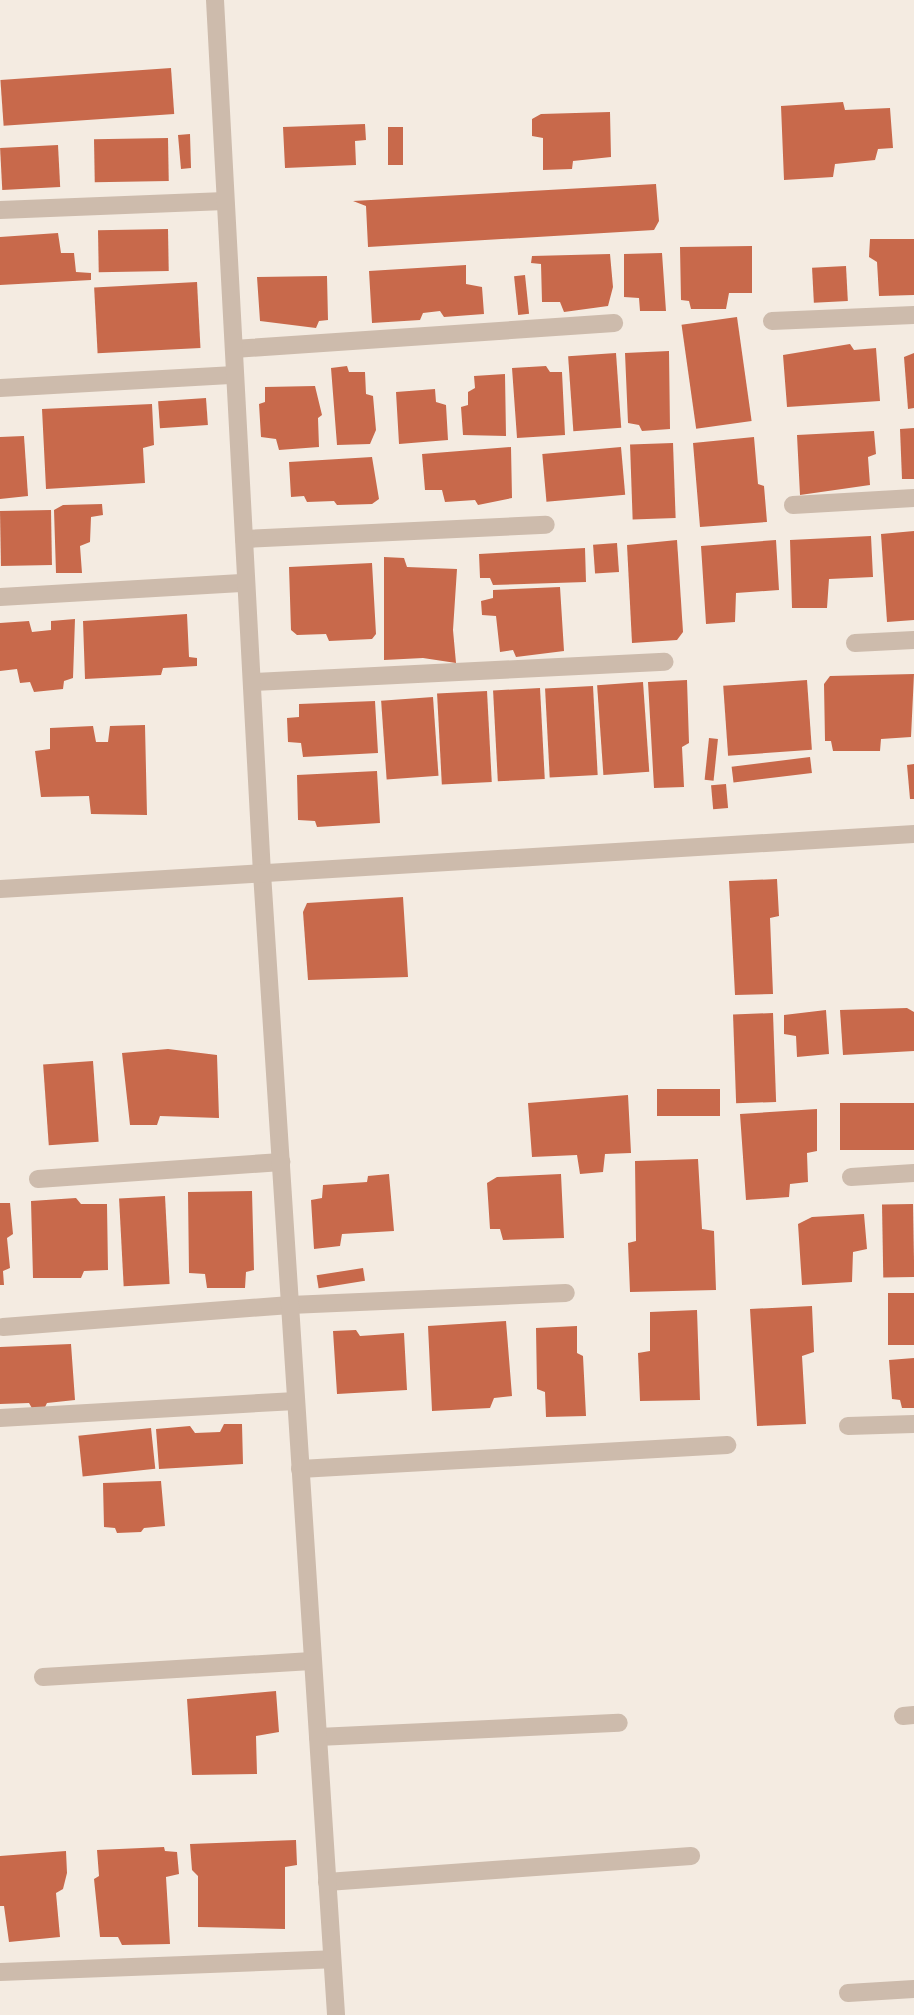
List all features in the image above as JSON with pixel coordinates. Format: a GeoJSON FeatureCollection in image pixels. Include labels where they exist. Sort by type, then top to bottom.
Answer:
{"type":"FeatureCollection","features":[{"type":"Feature","properties":{"kind":"street"},"geometry":{"type":"LineString","coordinates":[[215,0],[262,873],[336,2015]]}},
{"type":"Feature","properties":{"kind":"street"},"geometry":{"type":"LineString","coordinates":[[0,209],[225,201]]}},
{"type":"Feature","properties":{"kind":"street"},"geometry":{"type":"LineString","coordinates":[[772,320],[914,315]]}},
{"type":"Feature","properties":{"kind":"street"},"geometry":{"type":"LineString","coordinates":[[234,349],[614,323]]}},
{"type":"Feature","properties":{"kind":"street"},"geometry":{"type":"LineString","coordinates":[[0,388],[235,375]]}},
{"type":"Feature","properties":{"kind":"street"},"geometry":{"type":"LineString","coordinates":[[793,505],[914,498]]}},
{"type":"Feature","properties":{"kind":"street"},"geometry":{"type":"LineString","coordinates":[[244,539],[546,525]]}},
{"type":"Feature","properties":{"kind":"street"},"geometry":{"type":"LineString","coordinates":[[0,597],[246,583]]}},
{"type":"Feature","properties":{"kind":"street"},"geometry":{"type":"LineString","coordinates":[[855,642],[914,640]]}},
{"type":"Feature","properties":{"kind":"street"},"geometry":{"type":"LineString","coordinates":[[252,682],[664,662]]}},
{"type":"Feature","properties":{"kind":"street"},"geometry":{"type":"LineString","coordinates":[[0,889],[914,834]]}},
{"type":"Feature","properties":{"kind":"street"},"geometry":{"type":"LineString","coordinates":[[38,1179],[281,1161]]}},
{"type":"Feature","properties":{"kind":"street"},"geometry":{"type":"LineString","coordinates":[[851,1177],[914,1173]]}},
{"type":"Feature","properties":{"kind":"street"},"geometry":{"type":"LineString","coordinates":[[3,1327],[290,1305],[566,1293]]}},
{"type":"Feature","properties":{"kind":"street"},"geometry":{"type":"LineString","coordinates":[[0,1418],[296,1401]]}},
{"type":"Feature","properties":{"kind":"street"},"geometry":{"type":"LineString","coordinates":[[848,1426],[914,1424]]}},
{"type":"Feature","properties":{"kind":"street"},"geometry":{"type":"LineString","coordinates":[[300,1469],[727,1445]]}},
{"type":"Feature","properties":{"kind":"street"},"geometry":{"type":"LineString","coordinates":[[43,1677],[313,1661]]}},
{"type":"Feature","properties":{"kind":"street"},"geometry":{"type":"LineString","coordinates":[[318,1737],[620,1723]]}},
{"type":"Feature","properties":{"kind":"street"},"geometry":{"type":"LineString","coordinates":[[327,1882],[691,1856]]}},
{"type":"Feature","properties":{"kind":"street"},"geometry":{"type":"LineString","coordinates":[[0,1972],[332,1959]]}},
{"type":"Feature","properties":{"kind":"street"},"geometry":{"type":"LineString","coordinates":[[848,1993],[914,1989]]}},
{"type":"Feature","properties":{"kind":"building"},"geometry":{"type":"Polygon","coordinates":[[[171,68],[174,114],[4,126],[0,80],[171,68]]]}},
{"type":"Feature","properties":{"kind":"building"},"geometry":{"type":"Polygon","coordinates":[[[843,102],[845,110],[890,108],[893,148],[878,149],[875,160],[835,164],[833,177],[784,180],[781,106],[843,102]]]}},
{"type":"Feature","properties":{"kind":"building"},"geometry":{"type":"Polygon","coordinates":[[[610,112],[611,157],[573,161],[572,169],[543,170],[543,138],[532,136],[532,119],[541,114],[610,112]]]}},
{"type":"Feature","properties":{"kind":"building"},"geometry":{"type":"Polygon","coordinates":[[[365,124],[366,140],[355,141],[356,165],[285,168],[283,127],[365,124]]]}},
{"type":"Feature","properties":{"kind":"building"},"geometry":{"type":"Polygon","coordinates":[[[388,127],[403,127],[403,165],[388,165],[388,127]]]}},
{"type":"Feature","properties":{"kind":"building"},"geometry":{"type":"Polygon","coordinates":[[[190,134],[191,168],[181,169],[178,135],[190,134]]]}},
{"type":"Feature","properties":{"kind":"building"},"geometry":{"type":"Polygon","coordinates":[[[168,138],[169,181],[95,182],[94,139],[168,138]]]}},
{"type":"Feature","properties":{"kind":"building"},"geometry":{"type":"Polygon","coordinates":[[[58,145],[60,187],[2,190],[0,148],[58,145]]]}},
{"type":"Feature","properties":{"kind":"building"},"geometry":{"type":"Polygon","coordinates":[[[656,184],[659,221],[654,230],[368,247],[366,206],[353,201],[656,184]]]}},
{"type":"Feature","properties":{"kind":"building"},"geometry":{"type":"Polygon","coordinates":[[[168,229],[169,271],[99,272],[98,230],[168,229]]]}},
{"type":"Feature","properties":{"kind":"building"},"geometry":{"type":"Polygon","coordinates":[[[58,233],[61,253],[74,253],[76,272],[91,273],[91,280],[0,285],[0,237],[58,233]]]}},
{"type":"Feature","properties":{"kind":"building"},"geometry":{"type":"Polygon","coordinates":[[[870,239],[914,239],[914,295],[879,296],[877,262],[869,257],[870,239]]]}},
{"type":"Feature","properties":{"kind":"building"},"geometry":{"type":"Polygon","coordinates":[[[752,246],[752,293],[729,293],[726,309],[691,309],[689,301],[681,300],[680,247],[752,246]]]}},
{"type":"Feature","properties":{"kind":"building"},"geometry":{"type":"Polygon","coordinates":[[[662,253],[666,311],[640,311],[639,298],[624,297],[624,254],[662,253]]]}},
{"type":"Feature","properties":{"kind":"building"},"geometry":{"type":"Polygon","coordinates":[[[610,254],[613,287],[608,306],[564,312],[560,302],[542,302],[541,264],[531,263],[532,256],[610,254]]]}},
{"type":"Feature","properties":{"kind":"building"},"geometry":{"type":"Polygon","coordinates":[[[466,265],[466,284],[482,287],[484,314],[444,317],[440,311],[423,313],[420,320],[372,323],[369,271],[466,265]]]}},
{"type":"Feature","properties":{"kind":"building"},"geometry":{"type":"Polygon","coordinates":[[[846,266],[848,301],[814,303],[812,268],[846,266]]]}},
{"type":"Feature","properties":{"kind":"building"},"geometry":{"type":"Polygon","coordinates":[[[525,275],[529,314],[518,315],[514,276],[525,275]]]}},
{"type":"Feature","properties":{"kind":"building"},"geometry":{"type":"Polygon","coordinates":[[[327,276],[328,320],[319,321],[316,328],[260,321],[257,277],[327,276]]]}},
{"type":"Feature","properties":{"kind":"building"},"geometry":{"type":"Polygon","coordinates":[[[197,282],[200,348],[98,353],[94,287],[197,282]]]}},
{"type":"Feature","properties":{"kind":"building"},"geometry":{"type":"Polygon","coordinates":[[[737,317],[752,421],[696,429],[682,325],[737,317]]]}},
{"type":"Feature","properties":{"kind":"building"},"geometry":{"type":"Polygon","coordinates":[[[850,344],[854,350],[876,348],[880,401],[787,407],[783,355],[850,344]]]}},
{"type":"Feature","properties":{"kind":"building"},"geometry":{"type":"Polygon","coordinates":[[[669,351],[670,429],[642,431],[639,425],[628,423],[625,353],[669,351]]]}},
{"type":"Feature","properties":{"kind":"building"},"geometry":{"type":"Polygon","coordinates":[[[616,353],[621,428],[573,431],[568,356],[616,353]]]}},
{"type":"Feature","properties":{"kind":"building"},"geometry":{"type":"Polygon","coordinates":[[[914,353],[914,408],[908,409],[904,357],[914,353]]]}},
{"type":"Feature","properties":{"kind":"building"},"geometry":{"type":"Polygon","coordinates":[[[347,366],[349,372],[365,372],[366,394],[373,396],[376,430],[370,444],[337,445],[331,368],[347,366]]]}},
{"type":"Feature","properties":{"kind":"building"},"geometry":{"type":"Polygon","coordinates":[[[546,366],[550,372],[562,372],[565,435],[517,438],[512,368],[546,366]]]}},
{"type":"Feature","properties":{"kind":"building"},"geometry":{"type":"Polygon","coordinates":[[[505,374],[506,436],[463,435],[461,407],[468,405],[468,392],[475,388],[474,376],[505,374]]]}},
{"type":"Feature","properties":{"kind":"building"},"geometry":{"type":"Polygon","coordinates":[[[315,386],[322,415],[318,418],[319,447],[279,450],[276,439],[261,437],[259,404],[265,402],[265,387],[315,386]]]}},
{"type":"Feature","properties":{"kind":"building"},"geometry":{"type":"Polygon","coordinates":[[[435,389],[436,402],[446,405],[448,440],[399,444],[396,392],[435,389]]]}},
{"type":"Feature","properties":{"kind":"building"},"geometry":{"type":"Polygon","coordinates":[[[206,398],[208,425],[160,428],[158,401],[206,398]]]}},
{"type":"Feature","properties":{"kind":"building"},"geometry":{"type":"Polygon","coordinates":[[[152,404],[154,445],[143,448],[145,483],[46,489],[42,409],[152,404]]]}},
{"type":"Feature","properties":{"kind":"building"},"geometry":{"type":"Polygon","coordinates":[[[914,428],[914,479],[902,479],[900,429],[914,428]]]}},
{"type":"Feature","properties":{"kind":"building"},"geometry":{"type":"Polygon","coordinates":[[[874,431],[876,454],[868,457],[870,485],[800,495],[797,435],[874,431]]]}},
{"type":"Feature","properties":{"kind":"building"},"geometry":{"type":"Polygon","coordinates":[[[24,436],[28,496],[0,499],[0,437],[24,436]]]}},
{"type":"Feature","properties":{"kind":"building"},"geometry":{"type":"Polygon","coordinates":[[[754,437],[758,484],[764,486],[767,522],[700,527],[693,443],[754,437]]]}},
{"type":"Feature","properties":{"kind":"building"},"geometry":{"type":"Polygon","coordinates":[[[673,443],[676,518],[633,519],[630,445],[673,443]]]}},
{"type":"Feature","properties":{"kind":"building"},"geometry":{"type":"Polygon","coordinates":[[[511,447],[512,498],[478,505],[475,500],[445,502],[442,490],[425,490],[422,454],[511,447]]]}},
{"type":"Feature","properties":{"kind":"building"},"geometry":{"type":"Polygon","coordinates":[[[621,447],[625,495],[546,502],[542,454],[621,447]]]}},
{"type":"Feature","properties":{"kind":"building"},"geometry":{"type":"Polygon","coordinates":[[[372,457],[379,499],[372,504],[337,505],[334,501],[307,502],[304,496],[291,497],[289,462],[372,457]]]}},
{"type":"Feature","properties":{"kind":"building"},"geometry":{"type":"Polygon","coordinates":[[[102,504],[103,515],[91,517],[90,542],[80,546],[82,573],[56,573],[54,510],[63,505],[102,504]]]}},
{"type":"Feature","properties":{"kind":"building"},"geometry":{"type":"Polygon","coordinates":[[[51,510],[52,565],[1,566],[0,511],[51,510]]]}},
{"type":"Feature","properties":{"kind":"building"},"geometry":{"type":"Polygon","coordinates":[[[914,531],[914,620],[887,622],[881,534],[914,531]]]}},
{"type":"Feature","properties":{"kind":"building"},"geometry":{"type":"Polygon","coordinates":[[[871,536],[873,577],[829,579],[827,608],[792,608],[790,540],[871,536]]]}},
{"type":"Feature","properties":{"kind":"building"},"geometry":{"type":"Polygon","coordinates":[[[677,540],[683,632],[677,640],[632,643],[627,545],[677,540]]]}},
{"type":"Feature","properties":{"kind":"building"},"geometry":{"type":"Polygon","coordinates":[[[776,540],[779,590],[736,593],[735,622],[706,624],[701,546],[776,540]]]}},
{"type":"Feature","properties":{"kind":"building"},"geometry":{"type":"Polygon","coordinates":[[[617,543],[619,572],[595,574],[593,545],[617,543]]]}},
{"type":"Feature","properties":{"kind":"building"},"geometry":{"type":"Polygon","coordinates":[[[585,548],[586,582],[493,585],[490,578],[480,578],[479,554],[585,548]]]}},
{"type":"Feature","properties":{"kind":"building"},"geometry":{"type":"Polygon","coordinates":[[[384,557],[404,558],[407,567],[457,569],[453,630],[456,663],[423,658],[384,660],[384,557]]]}},
{"type":"Feature","properties":{"kind":"building"},"geometry":{"type":"Polygon","coordinates":[[[372,563],[376,634],[372,639],[329,641],[326,634],[297,635],[291,630],[289,567],[372,563]]]}},
{"type":"Feature","properties":{"kind":"building"},"geometry":{"type":"Polygon","coordinates":[[[560,587],[564,651],[516,657],[513,650],[500,652],[496,616],[482,615],[481,601],[493,598],[493,590],[560,587]]]}},
{"type":"Feature","properties":{"kind":"building"},"geometry":{"type":"Polygon","coordinates":[[[187,614],[189,657],[197,658],[197,666],[163,668],[161,675],[85,679],[83,621],[187,614]]]}},
{"type":"Feature","properties":{"kind":"building"},"geometry":{"type":"Polygon","coordinates":[[[75,619],[73,678],[64,681],[63,689],[34,692],[30,682],[20,683],[17,669],[0,671],[0,623],[29,621],[32,632],[51,630],[51,621],[75,619]]]}},
{"type":"Feature","properties":{"kind":"building"},"geometry":{"type":"Polygon","coordinates":[[[914,674],[911,737],[881,739],[880,751],[833,751],[831,741],[825,741],[824,684],[830,676],[914,674]]]}},
{"type":"Feature","properties":{"kind":"building"},"geometry":{"type":"Polygon","coordinates":[[[687,680],[689,743],[682,747],[684,787],[654,788],[648,682],[687,680]]]}},
{"type":"Feature","properties":{"kind":"building"},"geometry":{"type":"Polygon","coordinates":[[[807,680],[812,750],[728,756],[723,686],[807,680]]]}},
{"type":"Feature","properties":{"kind":"building"},"geometry":{"type":"Polygon","coordinates":[[[643,682],[649,772],[603,775],[597,685],[643,682]]]}},
{"type":"Feature","properties":{"kind":"building"},"geometry":{"type":"Polygon","coordinates":[[[593,686],[598,775],[550,777],[545,689],[593,686]]]}},
{"type":"Feature","properties":{"kind":"building"},"geometry":{"type":"Polygon","coordinates":[[[540,688],[545,779],[498,781],[493,690],[540,688]]]}},
{"type":"Feature","properties":{"kind":"building"},"geometry":{"type":"Polygon","coordinates":[[[487,691],[492,782],[442,784],[437,694],[487,691]]]}},
{"type":"Feature","properties":{"kind":"building"},"geometry":{"type":"Polygon","coordinates":[[[433,697],[439,776],[387,779],[381,701],[433,697]]]}},
{"type":"Feature","properties":{"kind":"building"},"geometry":{"type":"Polygon","coordinates":[[[375,701],[378,753],[303,757],[301,743],[288,742],[287,718],[299,717],[299,704],[375,701]]]}},
{"type":"Feature","properties":{"kind":"building"},"geometry":{"type":"Polygon","coordinates":[[[145,725],[147,815],[91,814],[89,796],[41,797],[35,751],[50,749],[50,728],[93,726],[96,742],[108,742],[110,726],[145,725]]]}},
{"type":"Feature","properties":{"kind":"building"},"geometry":{"type":"Polygon","coordinates":[[[709,738],[718,739],[714,781],[705,780],[709,738]]]}},
{"type":"Feature","properties":{"kind":"building"},"geometry":{"type":"Polygon","coordinates":[[[810,757],[812,773],[734,783],[732,767],[810,757]]]}},
{"type":"Feature","properties":{"kind":"building"},"geometry":{"type":"Polygon","coordinates":[[[914,764],[914,799],[910,799],[907,765],[914,764]]]}},
{"type":"Feature","properties":{"kind":"building"},"geometry":{"type":"Polygon","coordinates":[[[377,771],[380,823],[317,827],[315,821],[298,820],[297,775],[377,771]]]}},
{"type":"Feature","properties":{"kind":"building"},"geometry":{"type":"Polygon","coordinates":[[[726,784],[728,808],[713,809],[711,785],[726,784]]]}},
{"type":"Feature","properties":{"kind":"building"},"geometry":{"type":"Polygon","coordinates":[[[777,879],[779,916],[770,918],[773,994],[735,995],[729,881],[777,879]]]}},
{"type":"Feature","properties":{"kind":"building"},"geometry":{"type":"Polygon","coordinates":[[[403,897],[408,977],[308,980],[303,912],[307,903],[403,897]]]}},
{"type":"Feature","properties":{"kind":"building"},"geometry":{"type":"Polygon","coordinates":[[[907,1008],[914,1012],[914,1051],[843,1055],[840,1010],[907,1008]]]}},
{"type":"Feature","properties":{"kind":"building"},"geometry":{"type":"Polygon","coordinates":[[[826,1010],[829,1054],[797,1057],[796,1036],[784,1034],[784,1015],[826,1010]]]}},
{"type":"Feature","properties":{"kind":"building"},"geometry":{"type":"Polygon","coordinates":[[[773,1013],[776,1102],[736,1103],[733,1014],[773,1013]]]}},
{"type":"Feature","properties":{"kind":"building"},"geometry":{"type":"Polygon","coordinates":[[[168,1049],[217,1055],[219,1118],[160,1116],[157,1125],[130,1125],[122,1053],[168,1049]]]}},
{"type":"Feature","properties":{"kind":"building"},"geometry":{"type":"Polygon","coordinates":[[[93,1061],[99,1142],[49,1145],[43,1064],[93,1061]]]}},
{"type":"Feature","properties":{"kind":"building"},"geometry":{"type":"Polygon","coordinates":[[[657,1089],[720,1089],[720,1116],[657,1116],[657,1089]]]}},
{"type":"Feature","properties":{"kind":"building"},"geometry":{"type":"Polygon","coordinates":[[[628,1095],[631,1153],[605,1154],[603,1172],[580,1174],[577,1155],[532,1157],[528,1103],[628,1095]]]}},
{"type":"Feature","properties":{"kind":"building"},"geometry":{"type":"Polygon","coordinates":[[[840,1103],[914,1103],[914,1150],[840,1150],[840,1103]]]}},
{"type":"Feature","properties":{"kind":"building"},"geometry":{"type":"Polygon","coordinates":[[[817,1109],[817,1151],[807,1153],[808,1182],[790,1184],[789,1197],[746,1200],[740,1114],[817,1109]]]}},
{"type":"Feature","properties":{"kind":"building"},"geometry":{"type":"Polygon","coordinates":[[[698,1159],[702,1229],[714,1231],[716,1290],[630,1292],[628,1243],[636,1241],[635,1161],[698,1159]]]}},
{"type":"Feature","properties":{"kind":"building"},"geometry":{"type":"Polygon","coordinates":[[[389,1174],[394,1231],[342,1234],[340,1246],[314,1249],[311,1200],[322,1198],[323,1185],[367,1182],[368,1176],[389,1174]]]}},
{"type":"Feature","properties":{"kind":"building"},"geometry":{"type":"Polygon","coordinates":[[[561,1174],[564,1238],[503,1240],[500,1229],[490,1229],[487,1183],[497,1177],[561,1174]]]}},
{"type":"Feature","properties":{"kind":"building"},"geometry":{"type":"Polygon","coordinates":[[[252,1191],[254,1270],[246,1272],[245,1288],[207,1288],[205,1274],[189,1273],[188,1192],[252,1191]]]}},
{"type":"Feature","properties":{"kind":"building"},"geometry":{"type":"Polygon","coordinates":[[[165,1196],[170,1284],[124,1286],[119,1198],[165,1196]]]}},
{"type":"Feature","properties":{"kind":"building"},"geometry":{"type":"Polygon","coordinates":[[[76,1198],[81,1204],[107,1204],[108,1270],[84,1271],[81,1278],[33,1278],[31,1201],[76,1198]]]}},
{"type":"Feature","properties":{"kind":"building"},"geometry":{"type":"Polygon","coordinates":[[[0,1203],[10,1203],[13,1234],[7,1238],[10,1268],[3,1271],[4,1285],[0,1285],[0,1203]]]}},
{"type":"Feature","properties":{"kind":"building"},"geometry":{"type":"Polygon","coordinates":[[[913,1204],[914,1277],[883,1278],[882,1205],[913,1204]]]}},
{"type":"Feature","properties":{"kind":"building"},"geometry":{"type":"Polygon","coordinates":[[[864,1214],[867,1249],[853,1252],[852,1282],[802,1285],[798,1224],[812,1217],[864,1214]]]}},
{"type":"Feature","properties":{"kind":"building"},"geometry":{"type":"Polygon","coordinates":[[[363,1268],[365,1281],[319,1288],[317,1275],[363,1268]]]}},
{"type":"Feature","properties":{"kind":"building"},"geometry":{"type":"Polygon","coordinates":[[[888,1293],[914,1293],[914,1345],[888,1345],[888,1293]]]}},
{"type":"Feature","properties":{"kind":"building"},"geometry":{"type":"Polygon","coordinates":[[[812,1306],[814,1352],[802,1356],[806,1424],[757,1426],[750,1309],[812,1306]]]}},
{"type":"Feature","properties":{"kind":"building"},"geometry":{"type":"Polygon","coordinates":[[[697,1310],[700,1400],[640,1401],[638,1353],[650,1351],[650,1312],[697,1310]]]}},
{"type":"Feature","properties":{"kind":"building"},"geometry":{"type":"Polygon","coordinates":[[[506,1321],[512,1396],[494,1398],[490,1408],[432,1411],[428,1326],[506,1321]]]}},
{"type":"Feature","properties":{"kind":"building"},"geometry":{"type":"Polygon","coordinates":[[[577,1326],[577,1353],[583,1356],[586,1416],[546,1417],[545,1392],[537,1389],[536,1328],[577,1326]]]}},
{"type":"Feature","properties":{"kind":"building"},"geometry":{"type":"Polygon","coordinates":[[[356,1330],[360,1336],[404,1333],[407,1390],[337,1394],[333,1331],[356,1330]]]}},
{"type":"Feature","properties":{"kind":"building"},"geometry":{"type":"Polygon","coordinates":[[[71,1344],[75,1400],[47,1403],[44,1409],[33,1410],[29,1403],[0,1404],[0,1347],[71,1344]]]}},
{"type":"Feature","properties":{"kind":"building"},"geometry":{"type":"Polygon","coordinates":[[[914,1358],[914,1408],[902,1408],[900,1400],[892,1399],[889,1360],[914,1358]]]}},
{"type":"Feature","properties":{"kind":"building"},"geometry":{"type":"Polygon","coordinates":[[[224,1424],[242,1424],[243,1464],[159,1469],[156,1429],[190,1426],[195,1433],[220,1432],[224,1424]]]}},
{"type":"Feature","properties":{"kind":"building"},"geometry":{"type":"Polygon","coordinates":[[[151,1428],[155,1469],[83,1476],[78,1436],[151,1428]]]}},
{"type":"Feature","properties":{"kind":"building"},"geometry":{"type":"Polygon","coordinates":[[[161,1481],[165,1526],[144,1528],[141,1532],[117,1533],[115,1528],[104,1527],[103,1483],[161,1481]]]}},
{"type":"Feature","properties":{"kind":"building"},"geometry":{"type":"Polygon","coordinates":[[[276,1691],[279,1732],[256,1736],[257,1774],[192,1775],[187,1699],[276,1691]]]}},
{"type":"Feature","properties":{"kind":"building"},"geometry":{"type":"Polygon","coordinates":[[[296,1840],[297,1865],[285,1867],[285,1929],[198,1927],[198,1876],[192,1870],[190,1844],[296,1840]]]}},
{"type":"Feature","properties":{"kind":"building"},"geometry":{"type":"Polygon","coordinates":[[[164,1847],[165,1851],[177,1852],[179,1874],[166,1877],[170,1944],[122,1945],[118,1937],[100,1937],[94,1879],[99,1876],[97,1850],[164,1847]]]}},
{"type":"Feature","properties":{"kind":"building"},"geometry":{"type":"Polygon","coordinates":[[[66,1851],[67,1873],[63,1889],[56,1893],[60,1937],[9,1942],[4,1906],[0,1906],[0,1856],[66,1851]]]}}]}
